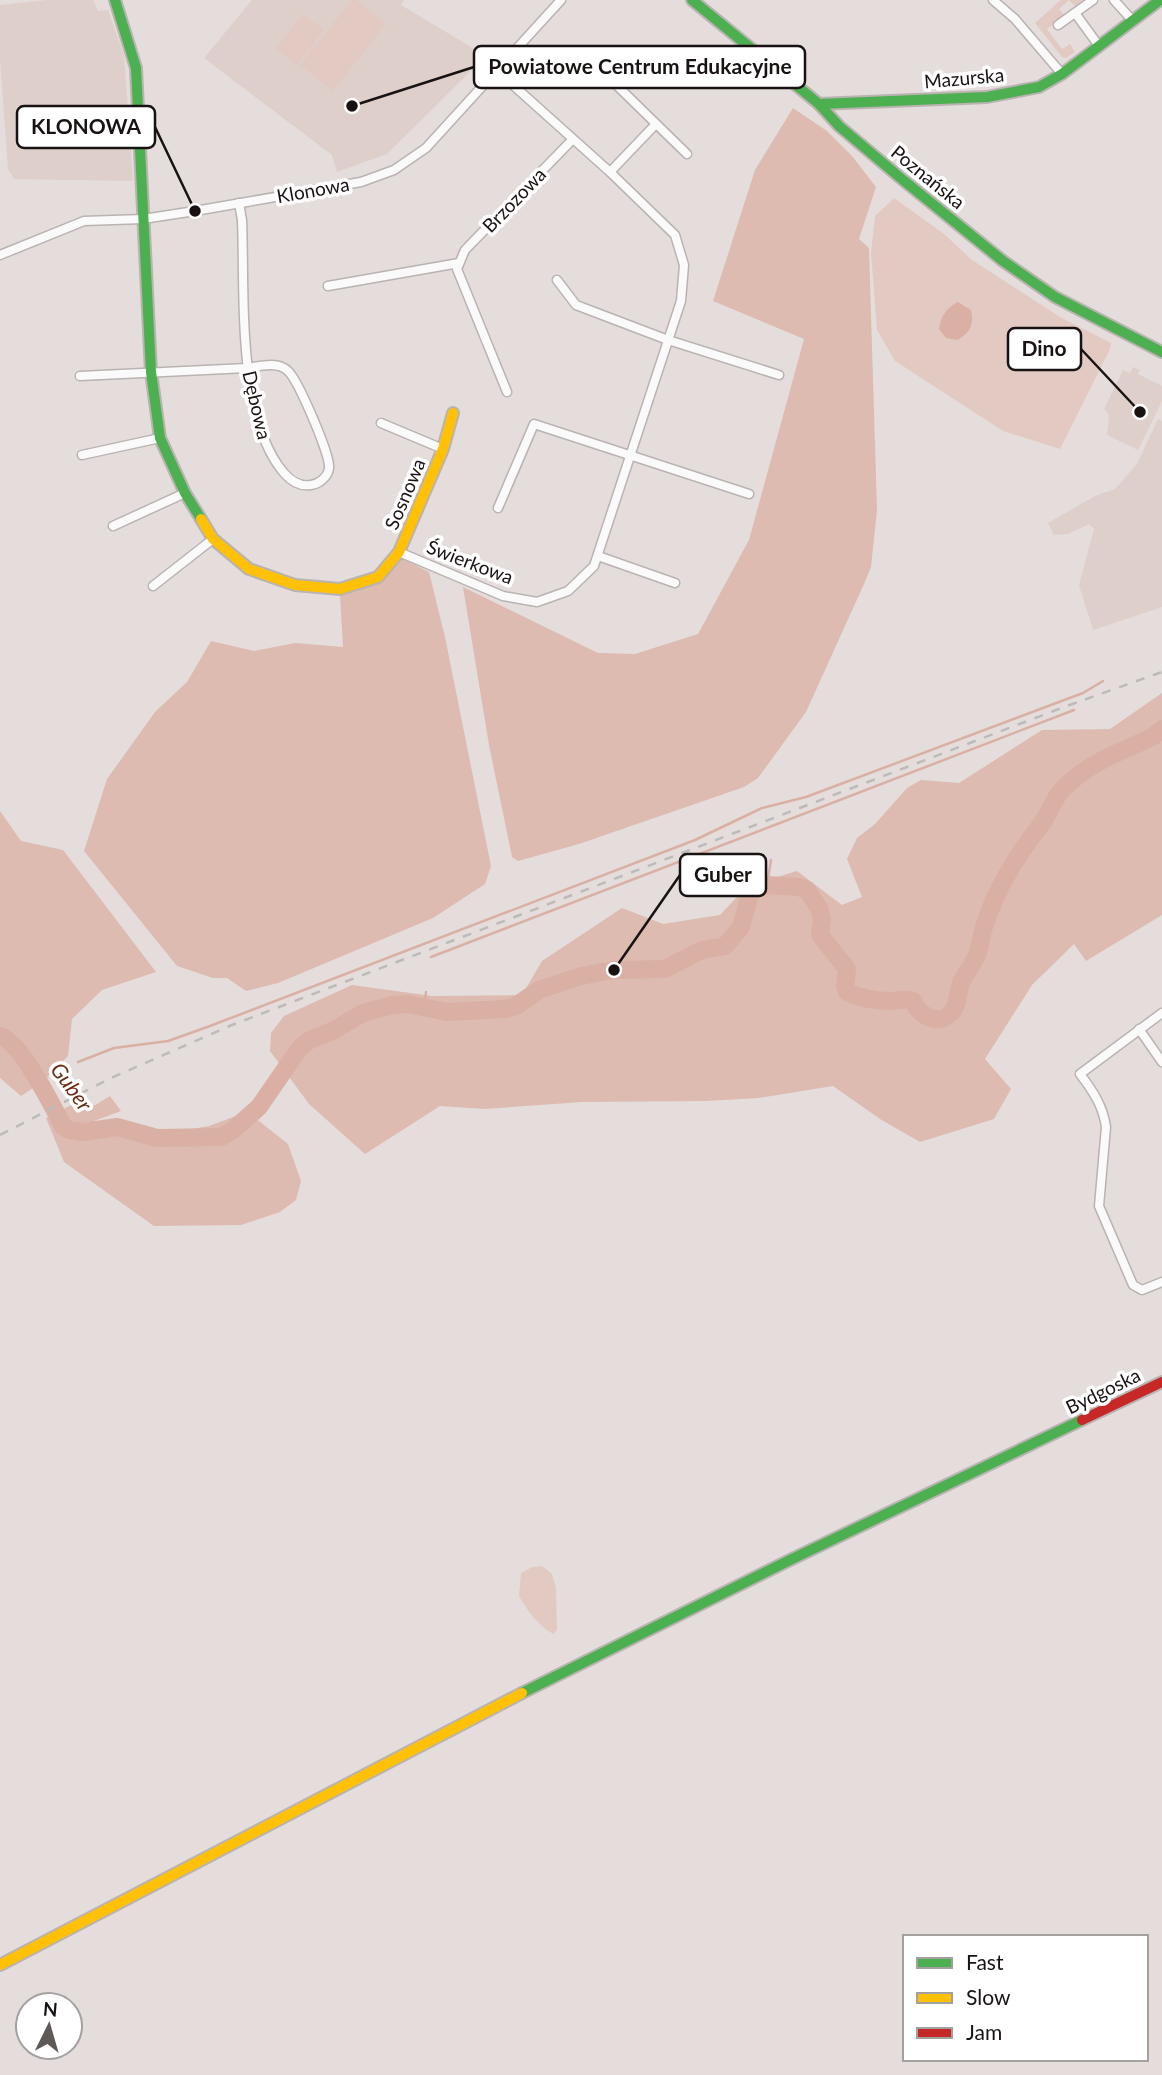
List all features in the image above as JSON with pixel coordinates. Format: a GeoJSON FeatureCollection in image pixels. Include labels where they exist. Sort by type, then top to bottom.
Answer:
{"type":"FeatureCollection","features":[{"type":"Feature","properties":{"kind":"street","name":"Świerkowa"},"geometry":{"type":"LineString","coordinates":[[115,0],[136,68],[151,372],[160,438],[186,493],[213,538],[249,569],[295,585],[340,589],[378,577],[399,552],[503,596],[537,602],[568,591],[594,566],[598,556],[681,301],[684,265],[675,234],[496,69]]}},
{"type":"Feature","properties":{"kind":"street","name":"Klonowa"},"geometry":{"type":"LineString","coordinates":[[0,255],[84,221],[142,219],[362,182],[394,170],[426,148],[561,0]]}},
{"type":"Feature","properties":{"kind":"street","name":"Poznańska"},"geometry":{"type":"LineString","coordinates":[[692,0],[819,104],[839,126],[894,173],[1029,279],[1055,297],[1162,352]]}},
{"type":"Feature","properties":{"kind":"street"},"geometry":{"type":"LineString","coordinates":[[993,0],[1015,19],[1062,74]]}},
{"type":"Feature","properties":{"kind":"street"},"geometry":{"type":"LineString","coordinates":[[1058,25],[1093,0]]}},
{"type":"Feature","properties":{"kind":"street"},"geometry":{"type":"LineString","coordinates":[[1114,0],[1133,21]]}},
{"type":"Feature","properties":{"kind":"street","name":"Mazurska"},"geometry":{"type":"LineString","coordinates":[[819,104],[988,97],[1039,87],[1062,74],[1160,0]]}},
{"type":"Feature","properties":{"kind":"street"},"geometry":{"type":"LineString","coordinates":[[1075,13],[1098,46]]}},
{"type":"Feature","properties":{"kind":"street"},"geometry":{"type":"LineString","coordinates":[[598,58],[599,68],[687,155]]}},
{"type":"Feature","properties":{"kind":"street"},"geometry":{"type":"LineString","coordinates":[[610,172],[655,125]]}},
{"type":"Feature","properties":{"kind":"street","name":"Brzozowa"},"geometry":{"type":"LineString","coordinates":[[459,263],[465,250],[573,139]]}},
{"type":"Feature","properties":{"kind":"street","name":"Dębowa"},"geometry":{"type":"LineString","coordinates":[[239,203],[242,220],[247,368],[262,432],[274,459],[292,482],[313,485],[328,474],[329,457],[296,384],[289,372],[275,365],[247,368]]}},
{"type":"Feature","properties":{"kind":"street"},"geometry":{"type":"LineString","coordinates":[[328,286],[459,263],[457,269],[507,392]]}},
{"type":"Feature","properties":{"kind":"street"},"geometry":{"type":"LineString","coordinates":[[557,280],[576,305],[668,340],[779,376]]}},
{"type":"Feature","properties":{"kind":"street"},"geometry":{"type":"LineString","coordinates":[[80,376],[247,368]]}},
{"type":"Feature","properties":{"kind":"street","name":"Sosnowa"},"geometry":{"type":"LineString","coordinates":[[399,552],[443,449],[453,413]]}},
{"type":"Feature","properties":{"kind":"street","name":"Sosnowa"},"geometry":{"type":"LineString","coordinates":[[381,423],[443,449]]}},
{"type":"Feature","properties":{"kind":"street"},"geometry":{"type":"LineString","coordinates":[[498,508],[534,424],[749,494]]}},
{"type":"Feature","properties":{"kind":"street"},"geometry":{"type":"LineString","coordinates":[[82,455],[160,438]]}},
{"type":"Feature","properties":{"kind":"street"},"geometry":{"type":"LineString","coordinates":[[113,526],[186,493]]}},
{"type":"Feature","properties":{"kind":"street"},"geometry":{"type":"LineString","coordinates":[[153,586],[213,538]]}},
{"type":"Feature","properties":{"kind":"street"},"geometry":{"type":"LineString","coordinates":[[598,556],[674,583]]}},
{"type":"Feature","properties":{"kind":"street"},"geometry":{"type":"LineString","coordinates":[[1162,1013],[1080,1074],[1098,1098],[1105,1115],[1099,1206],[1133,1285],[1142,1290],[1162,1282]]}},
{"type":"Feature","properties":{"kind":"street"},"geometry":{"type":"LineString","coordinates":[[1139,1029],[1162,1062]]}},
{"type":"Feature","properties":{"kind":"street","name":"Bydgoska"},"geometry":{"type":"LineString","coordinates":[[0,1965],[584,1661],[1162,1382]]}},
{"type":"Feature","properties":{"kind":"shaded area"},"geometry":{"type":"Polygon","coordinates":[[[47,0],[93,0],[98,11],[108,10],[124,55],[133,181],[14,179],[8,169],[0,59],[0,5],[47,0]]]}},
{"type":"Feature","properties":{"kind":"shaded area"},"geometry":{"type":"Polygon","coordinates":[[[252,0],[404,0],[401,5],[486,56],[387,154],[337,172],[332,155],[204,58],[252,0]]]}},
{"type":"Feature","properties":{"kind":"shaded area"},"geometry":{"type":"Polygon","coordinates":[[[352,0],[356,0],[386,24],[333,91],[300,65],[352,0]]]}},
{"type":"Feature","properties":{"kind":"shaded area"},"geometry":{"type":"Polygon","coordinates":[[[1061,0],[1069,0],[1059,9],[1064,15],[1047,29],[1062,49],[1070,44],[1075,52],[1066,58],[1062,57],[1035,23],[1061,0]]]}},
{"type":"Feature","properties":{"kind":"shaded area"},"geometry":{"type":"Polygon","coordinates":[[[1069,0],[1083,0],[1075,6],[1069,0]]]}},
{"type":"Feature","properties":{"kind":"shaded area"},"geometry":{"type":"Polygon","coordinates":[[[303,14],[324,30],[297,65],[276,49],[303,14]]]}},
{"type":"Feature","properties":{"kind":"shaded area"},"geometry":{"type":"Polygon","coordinates":[[[793,108],[827,131],[852,156],[876,187],[859,239],[869,248],[877,510],[871,567],[806,712],[758,778],[744,787],[579,844],[518,861],[512,857],[489,745],[463,587],[598,653],[635,654],[698,634],[749,540],[804,339],[713,301],[755,170],[793,108]]]}},
{"type":"Feature","properties":{"kind":"shaded area"},"geometry":{"type":"Polygon","coordinates":[[[894,198],[944,234],[972,260],[1060,317],[1111,343],[1060,449],[1003,431],[895,361],[877,330],[871,253],[875,216],[894,198]]]}},
{"type":"Feature","properties":{"kind":"shaded area"},"geometry":{"type":"Polygon","coordinates":[[[958,302],[971,310],[972,320],[968,331],[957,340],[946,338],[939,329],[945,313],[958,302]]]}},
{"type":"Feature","properties":{"kind":"shaded area"},"geometry":{"type":"Polygon","coordinates":[[[1133,367],[1140,370],[1138,374],[1162,386],[1162,401],[1138,450],[1107,435],[1109,415],[1104,409],[1123,370],[1130,373],[1133,367]]]}},
{"type":"Feature","properties":{"kind":"shaded area"},"geometry":{"type":"Polygon","coordinates":[[[1158,419],[1162,421],[1162,607],[1093,630],[1079,585],[1094,529],[1089,524],[1068,534],[1054,535],[1048,523],[1095,496],[1115,489],[1137,464],[1158,419]]]}},
{"type":"Feature","properties":{"kind":"shaded area"},"geometry":{"type":"Polygon","coordinates":[[[401,558],[429,572],[445,637],[491,866],[485,884],[433,918],[278,983],[246,991],[227,978],[213,978],[177,966],[84,851],[107,779],[155,712],[187,682],[211,641],[254,651],[295,643],[343,647],[340,595],[381,580],[401,558]]]}},
{"type":"Feature","properties":{"kind":"shaded area"},"geometry":{"type":"Polygon","coordinates":[[[1162,693],[1162,915],[1086,961],[1074,944],[1032,985],[985,1059],[1011,1089],[994,1119],[920,1142],[880,1119],[833,1086],[759,1098],[706,1101],[582,1102],[484,1109],[440,1106],[365,1154],[309,1104],[270,1051],[271,1033],[284,1016],[352,985],[432,996],[522,995],[542,961],[622,908],[663,924],[720,915],[747,886],[797,871],[842,905],[862,897],[847,859],[857,838],[875,824],[907,788],[921,780],[959,783],[1042,730],[1110,729],[1162,693]]]}},
{"type":"Feature","properties":{"kind":"shaded area"},"geometry":{"type":"Polygon","coordinates":[[[0,811],[21,841],[63,850],[156,972],[102,990],[72,1019],[68,1056],[45,1080],[21,1096],[0,1078],[0,811]]]}},
{"type":"Feature","properties":{"kind":"shaded area"},"geometry":{"type":"Polygon","coordinates":[[[110,1096],[121,1111],[94,1121],[152,1136],[209,1126],[241,1114],[259,1121],[288,1144],[301,1181],[296,1200],[280,1212],[241,1225],[154,1226],[64,1162],[46,1118],[73,1104],[92,1107],[110,1096]]]}},
{"type":"Feature","properties":{"kind":"shaded area"},"geometry":{"type":"Polygon","coordinates":[[[542,1566],[552,1574],[556,1588],[557,1629],[554,1634],[534,1618],[519,1596],[521,1573],[532,1567],[542,1566]]]}},
{"type":"Feature","properties":{"kind":"waterway"},"geometry":{"type":"LineString","coordinates":[[78,1062],[114,1048],[168,1041],[210,1026],[695,840],[762,808],[806,797],[1083,693],[1103,681]]}},
{"type":"Feature","properties":{"kind":"waterway"},"geometry":{"type":"LineString","coordinates":[[431,957],[1074,710]]}},
{"type":"Feature","properties":{"kind":"waterway","name":"Guber"},"geometry":{"type":"LineString","coordinates":[[0,1036],[8,1041],[26,1062],[63,1126],[69,1130],[83,1132],[117,1127],[157,1138],[221,1137],[232,1131],[259,1107],[299,1049],[308,1041],[363,1013],[408,1004],[447,1012],[505,1009],[516,1006],[539,990],[581,976],[614,970],[665,969],[702,950],[725,946],[741,927],[750,894],[766,885],[807,890],[819,908],[822,919],[820,935],[847,969],[847,992],[874,1000],[910,1000],[924,1015],[940,1019],[946,1017],[955,1007],[961,983],[977,955],[985,924],[1001,885],[1062,790],[1094,764],[1154,736],[1162,729]]}},
{"type":"Feature","properties":{"kind":"waterway"},"geometry":{"type":"LineString","coordinates":[[767,885],[771,860]]}},
{"type":"Feature","properties":{"kind":"waterway"},"geometry":{"type":"LineString","coordinates":[[424,1009],[426,992]]}},
{"type":"Feature","properties":{"kind":"railway"},"geometry":{"type":"LineString","coordinates":[[0,1135],[111,1078],[232,1025],[1162,672]]}},
{"type":"Feature","properties":{"kind":"traffic: fast"},"geometry":{"type":"LineString","coordinates":[[115,0],[136,68],[151,372],[160,438],[185,493],[201,519]]}},
{"type":"Feature","properties":{"kind":"traffic: fast"},"geometry":{"type":"LineString","coordinates":[[692,0],[819,104],[839,126],[903,180],[1003,261],[1055,297],[1162,352]]}},
{"type":"Feature","properties":{"kind":"traffic: fast"},"geometry":{"type":"LineString","coordinates":[[819,104],[987,97],[1039,87],[1062,74],[1160,0]]}},
{"type":"Feature","properties":{"kind":"traffic: fast"},"geometry":{"type":"LineString","coordinates":[[522,1693],[792,1559],[1082,1420]]}},
{"type":"Feature","properties":{"kind":"traffic: slow"},"geometry":{"type":"LineString","coordinates":[[201,519],[213,539],[249,569],[295,585],[340,589],[378,577],[399,552],[443,449],[453,413]]}},
{"type":"Feature","properties":{"kind":"traffic: slow"},"geometry":{"type":"LineString","coordinates":[[0,1965],[522,1693]]}},
{"type":"Feature","properties":{"kind":"traffic: jam"},"geometry":{"type":"LineString","coordinates":[[1082,1420],[1162,1382]]}},
{"type":"Feature","properties":{"kind":"place","name":"Powiatowe Centrum Edukacyjne"},"geometry":{"type":"Point","coordinates":[352,106]}},
{"type":"Feature","properties":{"kind":"place","name":"KLONOWA"},"geometry":{"type":"Point","coordinates":[195,211]}},
{"type":"Feature","properties":{"kind":"place","name":"Dino"},"geometry":{"type":"Point","coordinates":[1140,412]}},
{"type":"Feature","properties":{"kind":"place","name":"Guber"},"geometry":{"type":"Point","coordinates":[614,970]}}]}
